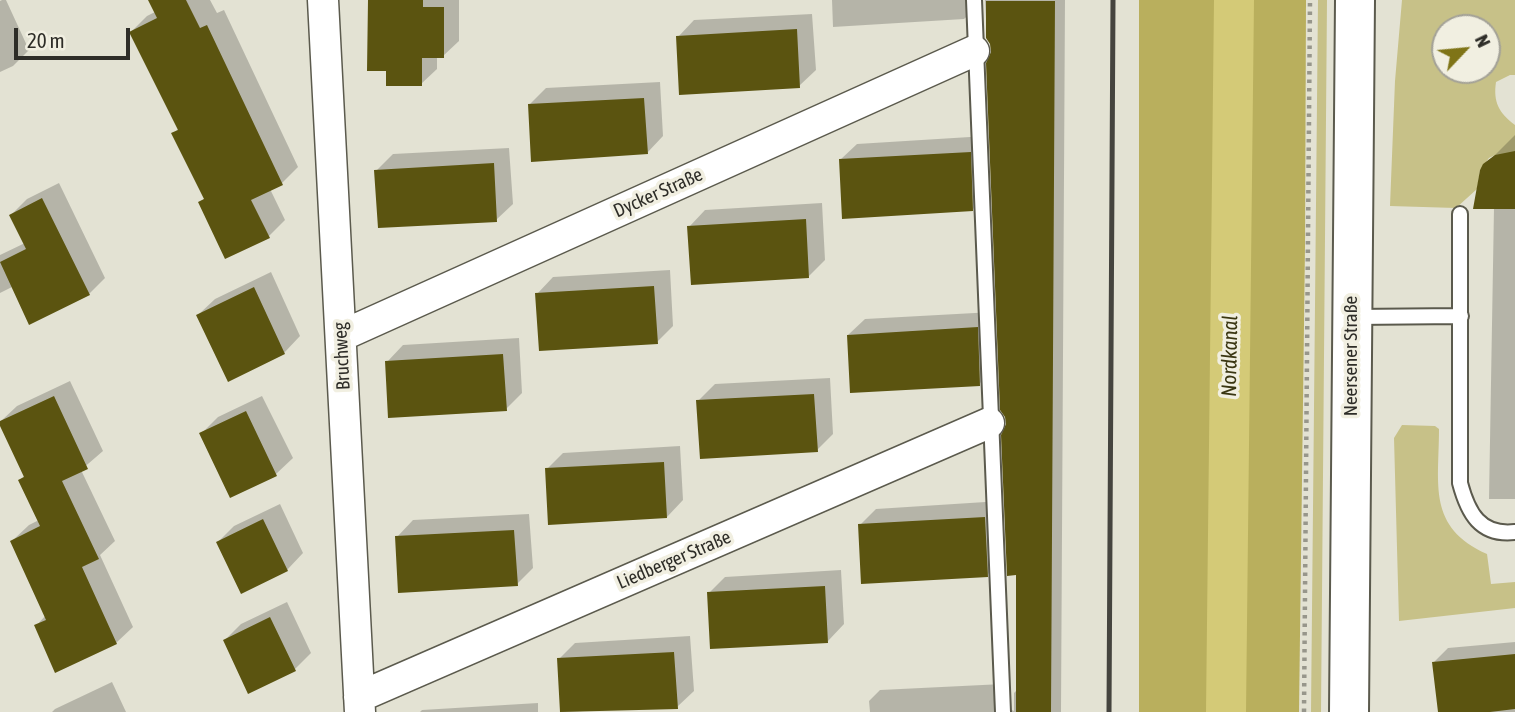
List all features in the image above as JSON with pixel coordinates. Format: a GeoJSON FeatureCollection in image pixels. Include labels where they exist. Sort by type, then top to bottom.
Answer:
{"type":"FeatureCollection","features":[{"type":"Feature","properties":{"kind":"main road","name":"Neersener Straße"},"geometry":{"type":"LineString","coordinates":[[1349,712],[1354,0]]}},
{"type":"Feature","properties":{"kind":"street","name":"Bruchweg"},"geometry":{"type":"LineString","coordinates":[[323,0],[360,704]]}},
{"type":"Feature","properties":{"kind":"street","name":"Dycker Straße"},"geometry":{"type":"LineString","coordinates":[[341,335],[974,51]]}},
{"type":"Feature","properties":{"kind":"street","name":"Liedberger Straße"},"geometry":{"type":"LineString","coordinates":[[360,704],[989,423]]}},
{"type":"Feature","properties":{"kind":"lane"},"geometry":{"type":"LineString","coordinates":[[974,0],[989,423],[1003,712]]}},
{"type":"Feature","properties":{"kind":"lane"},"geometry":{"type":"LineString","coordinates":[[1460,214],[1460,483],[1469,508],[1482,525],[1502,534],[1515,532]]}},
{"type":"Feature","properties":{"kind":"lane"},"geometry":{"type":"LineString","coordinates":[[1351,317],[1461,316]]}},
{"type":"Feature","properties":{"kind":"path"},"geometry":{"type":"LineString","coordinates":[[1304,712],[1310,0]]}},
{"type":"Feature","properties":{"kind":"shaded area"},"geometry":{"type":"Polygon","coordinates":[[[1139,0],[1306,0],[1299,712],[1139,712],[1139,0]]]}},
{"type":"Feature","properties":{"kind":"shaded area"},"geometry":{"type":"Polygon","coordinates":[[[1318,0],[1327,0],[1321,712],[1311,712],[1318,0]]]}},
{"type":"Feature","properties":{"kind":"shaded area"},"geometry":{"type":"Polygon","coordinates":[[[1402,0],[1515,0],[1515,75],[1501,80],[1501,14],[1431,14],[1431,84],[1496,84],[1498,106],[1515,125],[1515,156],[1495,155],[1489,158],[1480,170],[1477,189],[1456,208],[1390,206],[1395,81],[1402,0]]]}},
{"type":"Feature","properties":{"kind":"shaded area"},"geometry":{"type":"Polygon","coordinates":[[[1402,425],[1435,426],[1439,429],[1438,486],[1445,517],[1454,531],[1487,554],[1491,584],[1515,582],[1515,608],[1399,621],[1394,438],[1402,425]]]}},
{"type":"Feature","properties":{"kind":"building"},"geometry":{"type":"Polygon","coordinates":[[[148,0],[186,0],[200,28],[207,25],[283,185],[251,200],[270,238],[225,259],[198,202],[204,199],[171,133],[178,130],[129,32],[157,18],[148,0]]]}},
{"type":"Feature","properties":{"kind":"building"},"geometry":{"type":"Polygon","coordinates":[[[368,0],[423,0],[423,7],[444,7],[444,58],[422,58],[422,86],[386,86],[386,71],[367,71],[368,0]]]}},
{"type":"Feature","properties":{"kind":"building"},"geometry":{"type":"Polygon","coordinates":[[[986,1],[1055,1],[1051,712],[1016,712],[1016,575],[1007,576],[1001,435],[1006,424],[1000,410],[986,63],[991,52],[986,38],[986,1]]]}},
{"type":"Feature","properties":{"kind":"building"},"geometry":{"type":"Polygon","coordinates":[[[797,29],[800,88],[679,95],[676,36],[797,29]]]}},
{"type":"Feature","properties":{"kind":"building"},"geometry":{"type":"Polygon","coordinates":[[[644,98],[648,154],[531,162],[528,104],[644,98]]]}},
{"type":"Feature","properties":{"kind":"building"},"geometry":{"type":"Polygon","coordinates":[[[1515,151],[1515,209],[1473,209],[1483,164],[1495,155],[1515,151]]]}},
{"type":"Feature","properties":{"kind":"building"},"geometry":{"type":"Polygon","coordinates":[[[971,152],[973,211],[842,219],[839,159],[971,152]]]}},
{"type":"Feature","properties":{"kind":"building"},"geometry":{"type":"Polygon","coordinates":[[[494,163],[497,222],[378,228],[374,170],[494,163]]]}},
{"type":"Feature","properties":{"kind":"building"},"geometry":{"type":"Polygon","coordinates":[[[42,198],[90,295],[29,325],[0,262],[26,249],[9,215],[42,198]]]}},
{"type":"Feature","properties":{"kind":"building"},"geometry":{"type":"Polygon","coordinates":[[[806,219],[809,278],[691,285],[687,226],[806,219]]]}},
{"type":"Feature","properties":{"kind":"building"},"geometry":{"type":"Polygon","coordinates":[[[654,286],[658,344],[539,351],[535,293],[654,286]]]}},
{"type":"Feature","properties":{"kind":"building"},"geometry":{"type":"Polygon","coordinates":[[[254,287],[285,354],[228,382],[196,315],[254,287]]]}},
{"type":"Feature","properties":{"kind":"building"},"geometry":{"type":"Polygon","coordinates":[[[978,327],[980,386],[850,393],[847,335],[978,327]]]}},
{"type":"Feature","properties":{"kind":"building"},"geometry":{"type":"Polygon","coordinates":[[[503,354],[507,411],[388,418],[385,361],[503,354]]]}},
{"type":"Feature","properties":{"kind":"building"},"geometry":{"type":"Polygon","coordinates":[[[814,394],[818,452],[700,459],[696,400],[814,394]]]}},
{"type":"Feature","properties":{"kind":"building"},"geometry":{"type":"Polygon","coordinates":[[[54,396],[88,469],[62,481],[99,559],[82,567],[117,644],[55,673],[34,625],[46,620],[10,541],[40,526],[18,480],[24,477],[0,426],[0,421],[54,396]]]}},
{"type":"Feature","properties":{"kind":"building"},"geometry":{"type":"Polygon","coordinates":[[[246,411],[277,476],[230,498],[199,433],[246,411]]]}},
{"type":"Feature","properties":{"kind":"building"},"geometry":{"type":"Polygon","coordinates":[[[664,462],[667,518],[548,525],[545,468],[664,462]]]}},
{"type":"Feature","properties":{"kind":"building"},"geometry":{"type":"Polygon","coordinates":[[[985,517],[988,577],[861,584],[858,524],[985,517]]]}},
{"type":"Feature","properties":{"kind":"building"},"geometry":{"type":"Polygon","coordinates":[[[263,519],[288,571],[241,594],[216,542],[263,519]]]}},
{"type":"Feature","properties":{"kind":"building"},"geometry":{"type":"Polygon","coordinates":[[[514,530],[518,586],[398,593],[395,536],[514,530]]]}},
{"type":"Feature","properties":{"kind":"building"},"geometry":{"type":"Polygon","coordinates":[[[825,586],[828,643],[710,649],[707,592],[825,586]]]}},
{"type":"Feature","properties":{"kind":"building"},"geometry":{"type":"Polygon","coordinates":[[[270,617],[296,671],[248,694],[223,640],[270,617]]]}},
{"type":"Feature","properties":{"kind":"building"},"geometry":{"type":"Polygon","coordinates":[[[674,652],[678,709],[560,712],[557,658],[674,652]]]}},
{"type":"Feature","properties":{"kind":"building"},"geometry":{"type":"Polygon","coordinates":[[[1515,654],[1515,709],[1438,712],[1432,662],[1515,654]]]}},
{"type":"Feature","properties":{"kind":"waterway","name":"Nordkanal"},"geometry":{"type":"LineString","coordinates":[[1226,712],[1234,0]]}},
{"type":"Feature","properties":{"kind":"railway"},"geometry":{"type":"LineString","coordinates":[[1109,712],[1113,0]]}}]}
